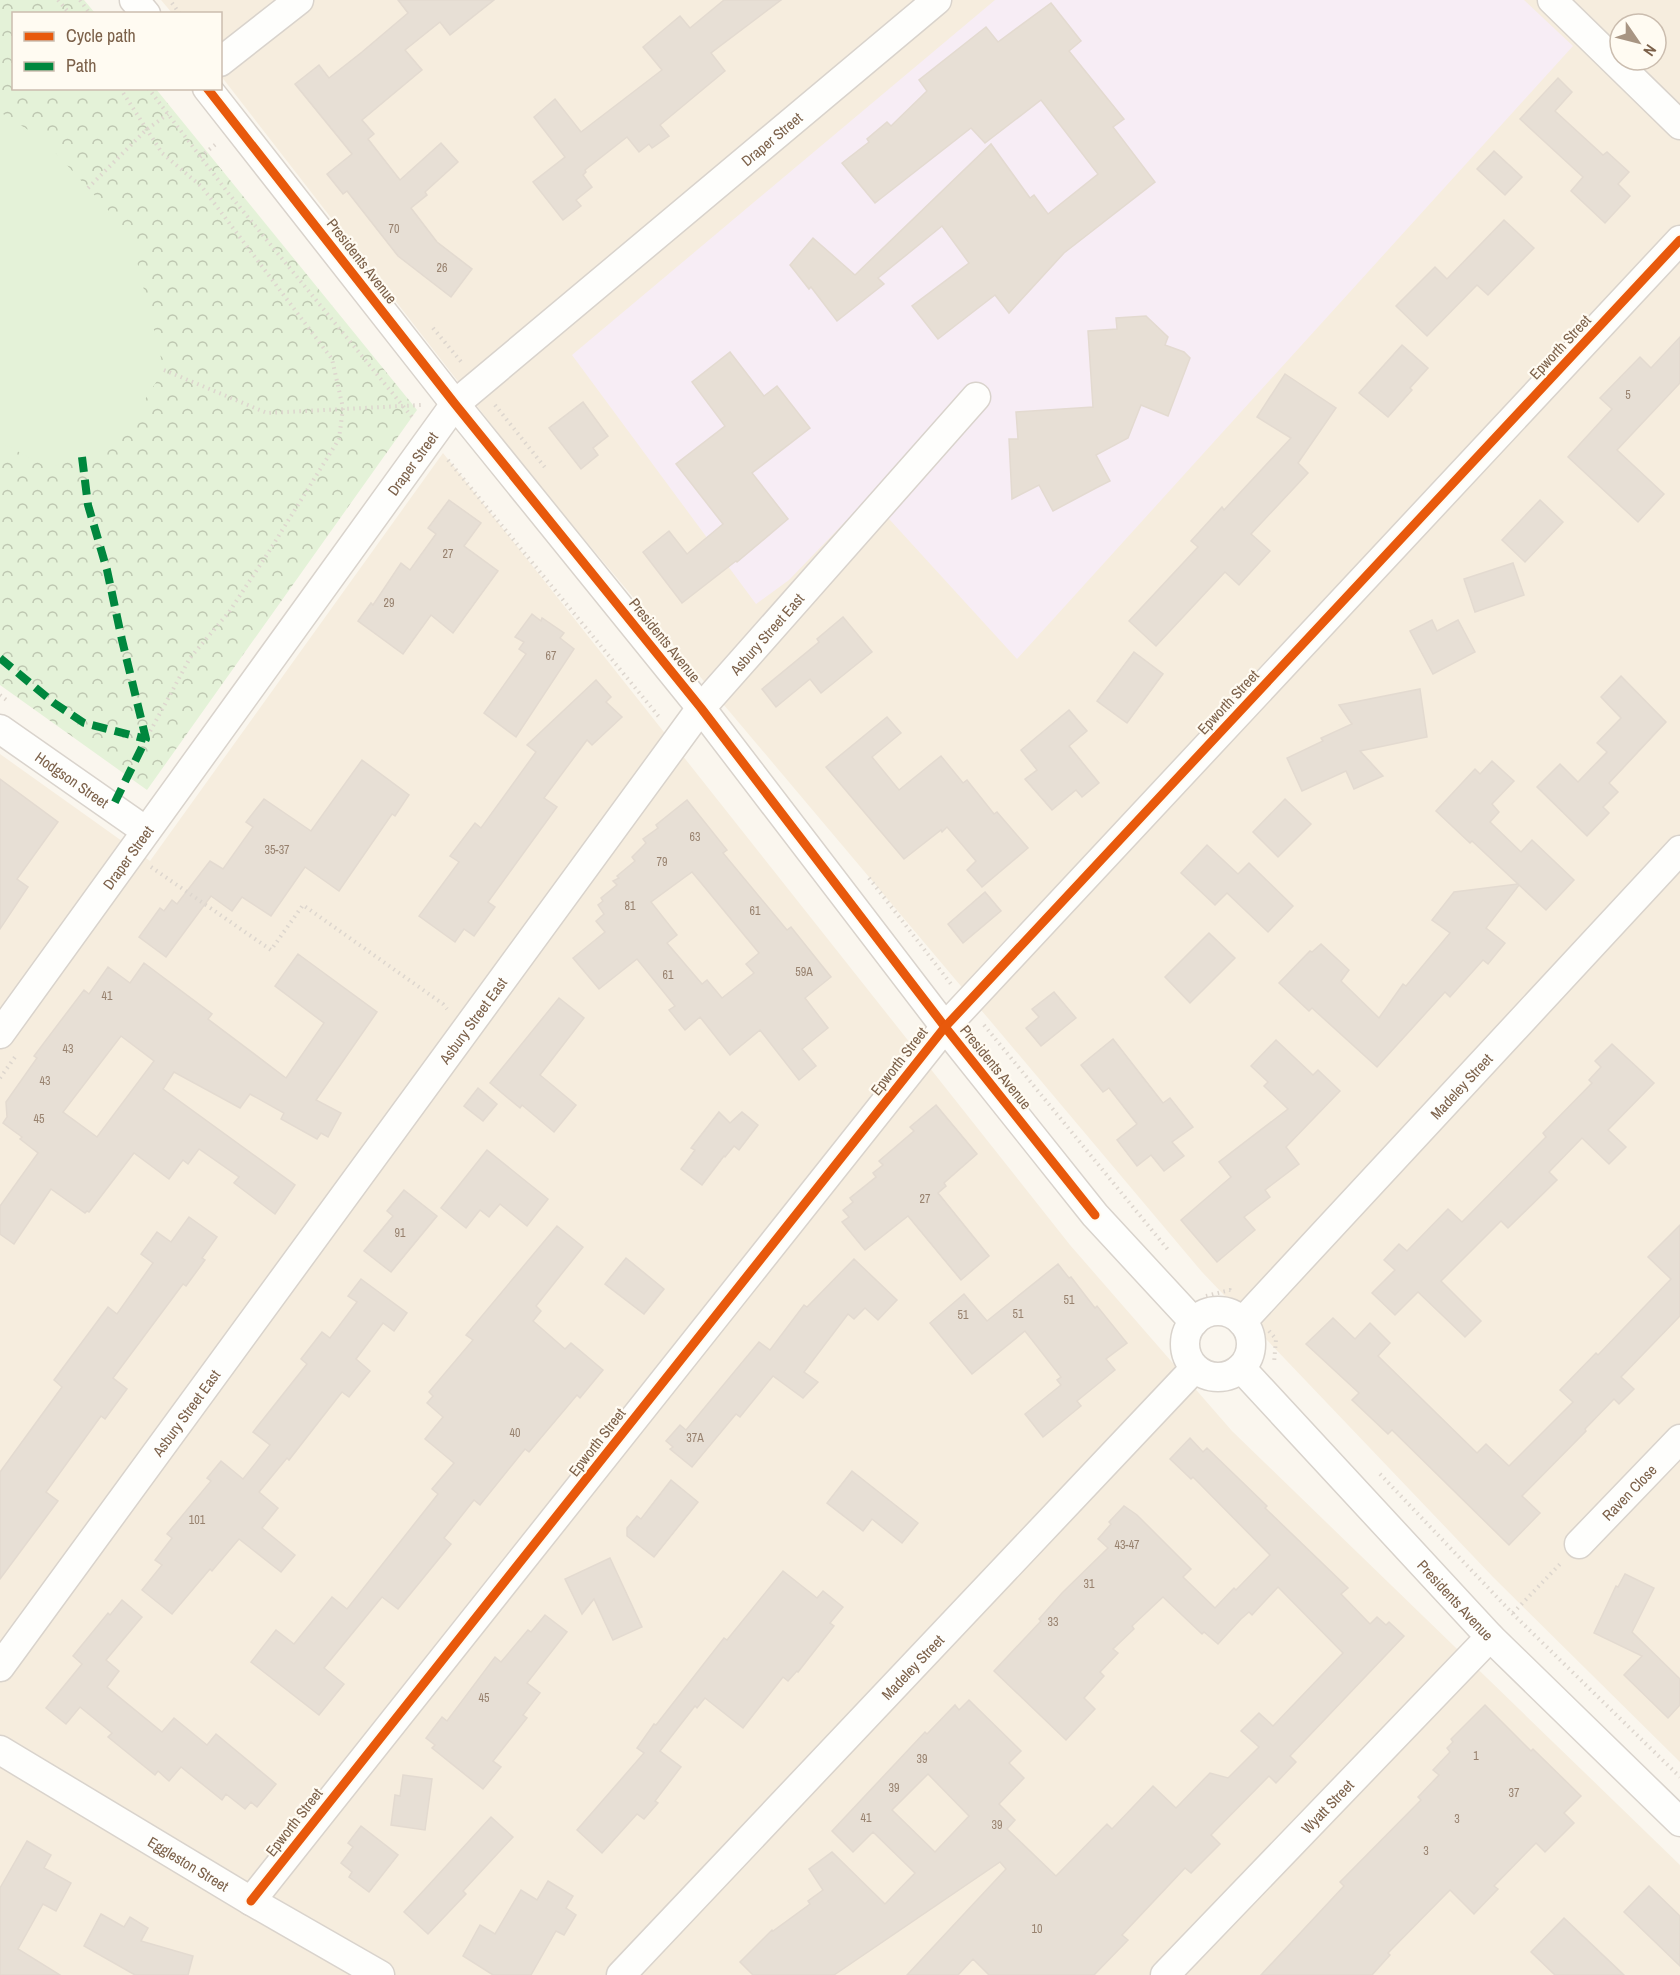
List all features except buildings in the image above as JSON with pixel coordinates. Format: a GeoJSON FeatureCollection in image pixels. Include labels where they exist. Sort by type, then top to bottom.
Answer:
{"type":"FeatureCollection","features":[{"type":"Feature","properties":{"kind":"street"},"geometry":{"type":"LineString","coordinates":[[134,0],[144,12]]}},
{"type":"Feature","properties":{"kind":"street"},"geometry":{"type":"LineString","coordinates":[[222,60],[299,0]]}},
{"type":"Feature","properties":{"kind":"street","name":"Draper Street"},"geometry":{"type":"LineString","coordinates":[[0,1034],[455,404],[937,0]]}},
{"type":"Feature","properties":{"kind":"street"},"geometry":{"type":"LineString","coordinates":[[1552,0],[1680,125]]}},
{"type":"Feature","properties":{"kind":"street","name":"Presidents Avenue"},"geometry":{"type":"LineString","coordinates":[[209,90],[455,404],[701,708],[945,1027],[1095,1215],[1194,1322]]}},
{"type":"Feature","properties":{"kind":"street","name":"Epworth Street"},"geometry":{"type":"LineString","coordinates":[[251,1901],[945,1027],[1680,240]]}},
{"type":"Feature","properties":{"kind":"street","name":"Asbury Street East"},"geometry":{"type":"LineString","coordinates":[[0,1667],[701,708],[976,397]]}},
{"type":"Feature","properties":{"kind":"street","name":"Hodgson Street"},"geometry":{"type":"LineString","coordinates":[[0,729],[146,831]]}},
{"type":"Feature","properties":{"kind":"street","name":"Madeley Street"},"geometry":{"type":"LineString","coordinates":[[1247,1316],[1680,850]]}},
{"type":"Feature","properties":{"kind":"street"},"geometry":{"type":"LineString","coordinates":[[1218,1311],[1247,1316],[1251,1345],[1249,1358],[1241,1368],[1230,1375],[1218,1378],[1205,1376],[1194,1369],[1187,1358],[1184,1346],[1187,1332],[1194,1322],[1204,1314],[1218,1311]]}},
{"type":"Feature","properties":{"kind":"street","name":"Presidents Avenue"},"geometry":{"type":"LineString","coordinates":[[1241,1368],[1490,1637],[1680,1822]]}},
{"type":"Feature","properties":{"kind":"street","name":"Madeley Street"},"geometry":{"type":"LineString","coordinates":[[622,1971],[1194,1369]]}},
{"type":"Feature","properties":{"kind":"street","name":"Raven Close"},"geometry":{"type":"LineString","coordinates":[[1579,1544],[1680,1439]]}},
{"type":"Feature","properties":{"kind":"street","name":"Wyatt Street"},"geometry":{"type":"LineString","coordinates":[[1165,1975],[1490,1637]]}},
{"type":"Feature","properties":{"kind":"street","name":"Eggleston Street"},"geometry":{"type":"LineString","coordinates":[[0,1750],[251,1901],[380,1975]]}},
{"type":"Feature","properties":{"kind":"path"},"geometry":{"type":"LineString","coordinates":[[58,0],[68,12]]}},
{"type":"Feature","properties":{"kind":"path"},"geometry":{"type":"LineString","coordinates":[[121,90],[162,153],[202,187],[332,359],[343,408],[339,439],[229,612],[190,658],[146,738]]}},
{"type":"Feature","properties":{"kind":"path"},"geometry":{"type":"LineString","coordinates":[[88,188],[146,130],[168,114]]}},
{"type":"Feature","properties":{"kind":"path"},"geometry":{"type":"LineString","coordinates":[[427,319],[551,476]]}},
{"type":"Feature","properties":{"kind":"path"},"geometry":{"type":"LineString","coordinates":[[165,370],[267,412],[455,404]]}},
{"type":"Feature","properties":{"kind":"path"},"geometry":{"type":"LineString","coordinates":[[151,867],[271,950],[303,904],[443,1004],[465,1031]]}},
{"type":"Feature","properties":{"kind":"path"},"geometry":{"type":"LineString","coordinates":[[865,873],[967,1004],[1176,1260]]}},
{"type":"Feature","properties":{"kind":"path"},"geometry":{"type":"LineString","coordinates":[[1199,1287],[1206,1297],[1230,1290],[1247,1316],[1276,1339],[1274,1362],[1282,1371]]}},
{"type":"Feature","properties":{"kind":"path"},"geometry":{"type":"LineString","coordinates":[[1373,1466],[1513,1614],[1680,1777]]}},
{"type":"Feature","properties":{"kind":"path"},"geometry":{"type":"LineString","coordinates":[[1490,1637],[1579,1544]]}},
{"type":"Feature","properties":{"kind":"shaded area"},"geometry":{"type":"Polygon","coordinates":[[[161,0],[1680,0],[1680,1762],[1493,1577],[1202,1272],[536,482],[222,77],[222,12],[171,12],[161,0]]]}},
{"type":"Feature","properties":{"kind":"shaded area"},"geometry":{"type":"Polygon","coordinates":[[[995,0],[1524,0],[1573,46],[1017,659],[869,497],[789,580],[756,604],[572,355],[995,0]]]}},
{"type":"Feature","properties":{"kind":"shaded area"},"geometry":{"type":"Polygon","coordinates":[[[443,453],[1070,1245],[1232,1431],[1680,1865],[1680,1975],[0,1975],[0,754],[150,861],[443,453]]]}},
{"type":"Feature","properties":{"kind":"green space"},"geometry":{"type":"Polygon","coordinates":[[[0,0],[84,0],[94,12],[12,12],[12,90],[157,90],[417,410],[147,790],[0,685],[0,0]]]}},
{"type":"Feature","properties":{"kind":"green space"},"geometry":{"type":"Polygon","coordinates":[[[0,112],[44,140],[130,234],[164,370],[114,447],[49,468],[0,442],[0,112]]]}},
{"type":"Feature","properties":{"kind":"marked path"},"geometry":{"type":"LineString","coordinates":[[82,457],[88,505],[107,570],[146,739],[112,808]]}},
{"type":"Feature","properties":{"kind":"marked path"},"geometry":{"type":"LineString","coordinates":[[0,658],[54,703],[84,723],[146,739]]}},
{"type":"Feature","properties":{"kind":"cycle path"},"geometry":{"type":"LineString","coordinates":[[209,90],[455,404],[701,708],[945,1027],[1095,1215]]}},
{"type":"Feature","properties":{"kind":"cycle path"},"geometry":{"type":"LineString","coordinates":[[251,1901],[945,1027],[1680,240]]}}]}
